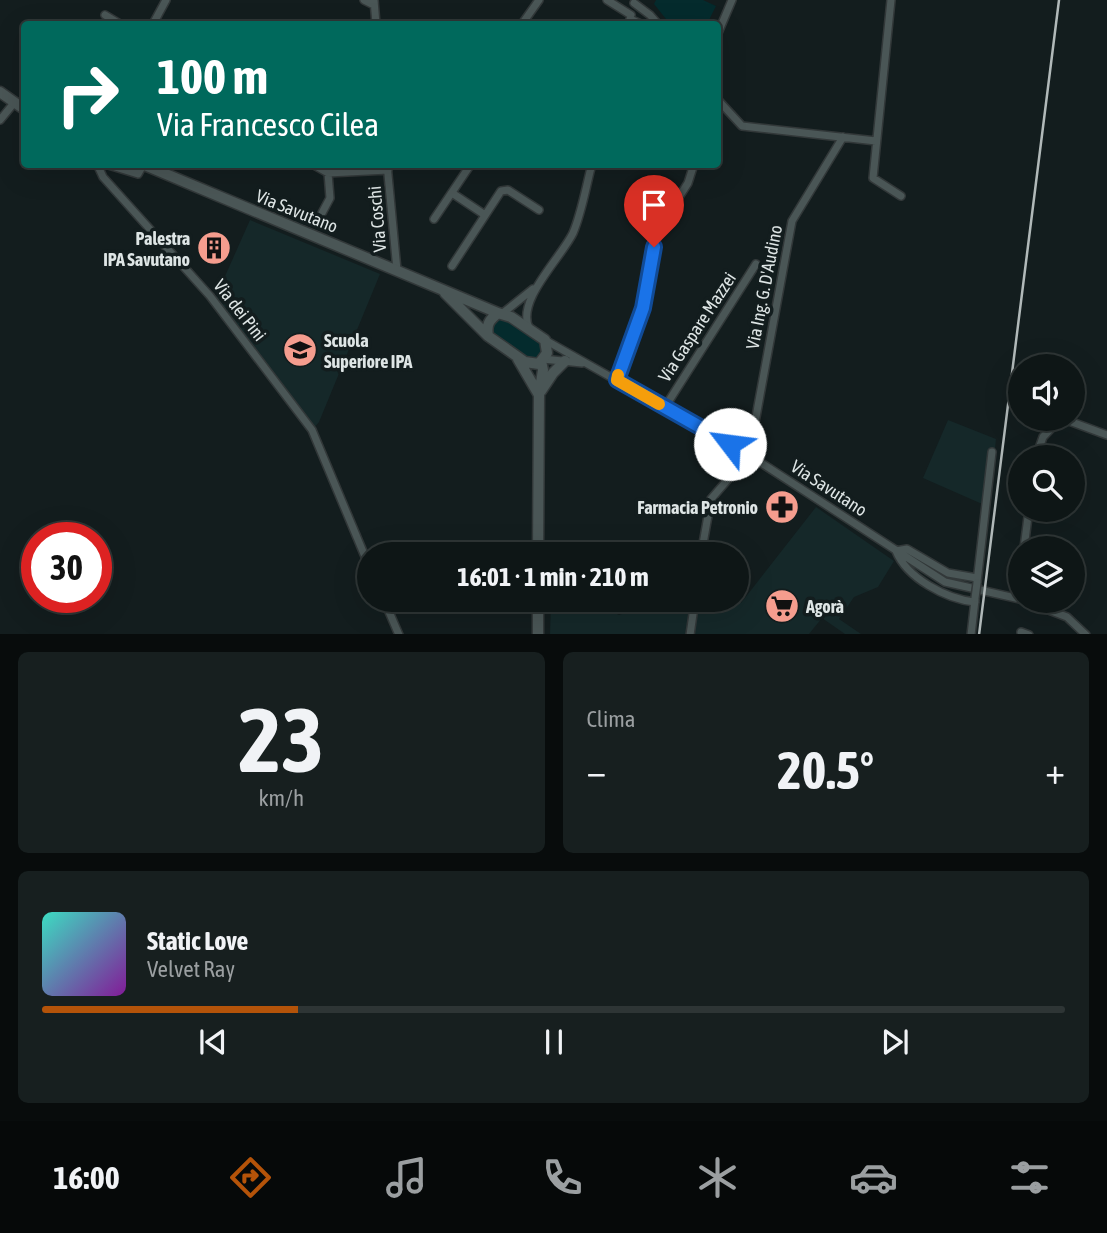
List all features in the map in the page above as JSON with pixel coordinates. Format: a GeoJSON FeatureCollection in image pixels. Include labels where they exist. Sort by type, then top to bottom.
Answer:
{"type":"FeatureCollection","features":[{"type":"Feature","properties":{"kind":"street"},"geometry":{"type":"LineString","coordinates":[[155,21],[166,0]]}},
{"type":"Feature","properties":{"kind":"street"},"geometry":{"type":"LineString","coordinates":[[364,0],[374,3],[376,21]]}},
{"type":"Feature","properties":{"kind":"street"},"geometry":{"type":"LineString","coordinates":[[524,21],[539,0]]}},
{"type":"Feature","properties":{"kind":"street"},"geometry":{"type":"LineString","coordinates":[[607,0],[630,19],[635,2],[655,21]]}},
{"type":"Feature","properties":{"kind":"street"},"geometry":{"type":"LineString","coordinates":[[721,26],[732,0]]}},
{"type":"Feature","properties":{"kind":"street"},"geometry":{"type":"LineString","coordinates":[[891,0],[873,178],[901,196]]}},
{"type":"Feature","properties":{"kind":"street"},"geometry":{"type":"LineString","coordinates":[[105,15],[115,21]]}},
{"type":"Feature","properties":{"kind":"street"},"geometry":{"type":"LineString","coordinates":[[0,92],[21,107]]}},
{"type":"Feature","properties":{"kind":"street"},"geometry":{"type":"LineString","coordinates":[[0,120],[14,103]]}},
{"type":"Feature","properties":{"kind":"street"},"geometry":{"type":"LineString","coordinates":[[721,103],[742,126],[876,141]]}},
{"type":"Feature","properties":{"kind":"street","name":"Via Ing. G. D'Audino"},"geometry":{"type":"LineString","coordinates":[[749,455],[792,221],[843,137]]}},
{"type":"Feature","properties":{"kind":"street","name":"Via dei Pini"},"geometry":{"type":"LineString","coordinates":[[99,168],[103,177],[210,296],[312,430],[359,542]]}},
{"type":"Feature","properties":{"kind":"street"},"geometry":{"type":"LineString","coordinates":[[118,168],[138,174],[141,168]]}},
{"type":"Feature","properties":{"kind":"street","name":"Via Savutano"},"geometry":{"type":"LineString","coordinates":[[150,168],[500,313],[749,455],[945,582],[1008,597]]}},
{"type":"Feature","properties":{"kind":"street"},"geometry":{"type":"LineString","coordinates":[[319,168],[328,173],[378,168]]}},
{"type":"Feature","properties":{"kind":"street","name":"Via Coschi"},"geometry":{"type":"LineString","coordinates":[[388,168],[397,270]]}},
{"type":"Feature","properties":{"kind":"street"},"geometry":{"type":"LineString","coordinates":[[435,219],[468,168]]}},
{"type":"Feature","properties":{"kind":"street"},"geometry":{"type":"LineString","coordinates":[[529,328],[526,310],[539,284],[573,232],[591,168]]}},
{"type":"Feature","properties":{"kind":"street"},"geometry":{"type":"LineString","coordinates":[[617,380],[643,308],[660,225],[688,183],[693,168]]}},
{"type":"Feature","properties":{"kind":"street"},"geometry":{"type":"LineString","coordinates":[[322,213],[330,198],[328,173]]}},
{"type":"Feature","properties":{"kind":"street"},"geometry":{"type":"LineString","coordinates":[[452,266],[501,191],[505,189],[539,210]]}},
{"type":"Feature","properties":{"kind":"street"},"geometry":{"type":"LineString","coordinates":[[452,193],[485,215]]}},
{"type":"Feature","properties":{"kind":"street","name":"Via Gaspare Mazzei"},"geometry":{"type":"LineString","coordinates":[[664,407],[757,264]]}},
{"type":"Feature","properties":{"kind":"street"},"geometry":{"type":"LineString","coordinates":[[488,336],[486,328],[490,320],[522,301],[539,284]]}},
{"type":"Feature","properties":{"kind":"street"},"geometry":{"type":"LineString","coordinates":[[439,288],[488,336],[517,358],[533,364],[542,360],[590,364]]}},
{"type":"Feature","properties":{"kind":"street"},"geometry":{"type":"LineString","coordinates":[[538,542],[538,395],[543,370],[542,360],[547,353],[545,340]]}},
{"type":"Feature","properties":{"kind":"street"},"geometry":{"type":"LineString","coordinates":[[517,358],[538,395]]}},
{"type":"Feature","properties":{"kind":"street"},"geometry":{"type":"LineString","coordinates":[[538,395],[565,361]]}},
{"type":"Feature","properties":{"kind":"street"},"geometry":{"type":"LineString","coordinates":[[1040,445],[1043,437],[1061,418],[1107,435]]}},
{"type":"Feature","properties":{"kind":"street"},"geometry":{"type":"LineString","coordinates":[[971,634],[992,452]]}},
{"type":"Feature","properties":{"kind":"street"},"geometry":{"type":"LineString","coordinates":[[703,542],[711,499],[749,455]]}},
{"type":"Feature","properties":{"kind":"street"},"geometry":{"type":"LineString","coordinates":[[975,600],[949,595],[911,573],[895,551],[907,549],[948,573],[977,580]]}},
{"type":"Feature","properties":{"kind":"street"},"geometry":{"type":"LineString","coordinates":[[389,612],[399,634]]}},
{"type":"Feature","properties":{"kind":"street"},"geometry":{"type":"LineString","coordinates":[[538,612],[538,634]]}},
{"type":"Feature","properties":{"kind":"street"},"geometry":{"type":"LineString","coordinates":[[690,634],[693,612]]}},
{"type":"Feature","properties":{"kind":"street","name":"Via Savutano"},"geometry":{"type":"LineString","coordinates":[[1057,613],[1068,617],[1085,634]]}},
{"type":"Feature","properties":{"kind":"shaded area"},"geometry":{"type":"Polygon","coordinates":[[[656,0],[703,0],[716,6],[708,21],[668,21],[654,4],[656,0]]]}},
{"type":"Feature","properties":{"kind":"shaded area","name":"Scuola Superiore IPA"},"geometry":{"type":"Polygon","coordinates":[[[250,220],[380,274],[319,422],[312,430],[214,301],[250,220]]]}},
{"type":"Feature","properties":{"kind":"shaded area"},"geometry":{"type":"Polygon","coordinates":[[[499,318],[533,336],[543,352],[539,358],[530,360],[495,337],[491,326],[499,318]]]}},
{"type":"Feature","properties":{"kind":"shaded area"},"geometry":{"type":"Polygon","coordinates":[[[948,420],[996,439],[989,507],[923,478],[948,420]]]}},
{"type":"Feature","properties":{"kind":"shaded area"},"geometry":{"type":"Polygon","coordinates":[[[816,507],[894,561],[878,587],[854,597],[839,619],[861,634],[845,634],[822,618],[809,634],[550,634],[551,612],[613,612],[619,615],[627,612],[749,612],[749,593],[816,507]]]}},
{"type":"Feature","properties":{"kind":"railway"},"geometry":{"type":"LineString","coordinates":[[979,634],[1059,0]]}},
{"type":"Feature","properties":{"kind":"slow traffic"},"geometry":{"type":"LineString","coordinates":[[618,375],[617,380],[659,404]]}},
{"type":"Feature","properties":{"kind":"place","name":"Palestra IPA Savutano"},"geometry":{"type":"Point","coordinates":[214,248]}},
{"type":"Feature","properties":{"kind":"place","name":"Scuola Superiore IPA"},"geometry":{"type":"Point","coordinates":[300,350]}},
{"type":"Feature","properties":{"kind":"place","name":"Farmacia Petronio"},"geometry":{"type":"Point","coordinates":[782,507]}},
{"type":"Feature","properties":{"kind":"place","name":"Agorà"},"geometry":{"type":"Point","coordinates":[782,606]}},
{"type":"Feature","properties":{"kind":"route"},"geometry":{"type":"LineString","coordinates":[[654,247],[643,308],[617,380],[730,444]]}}]}
